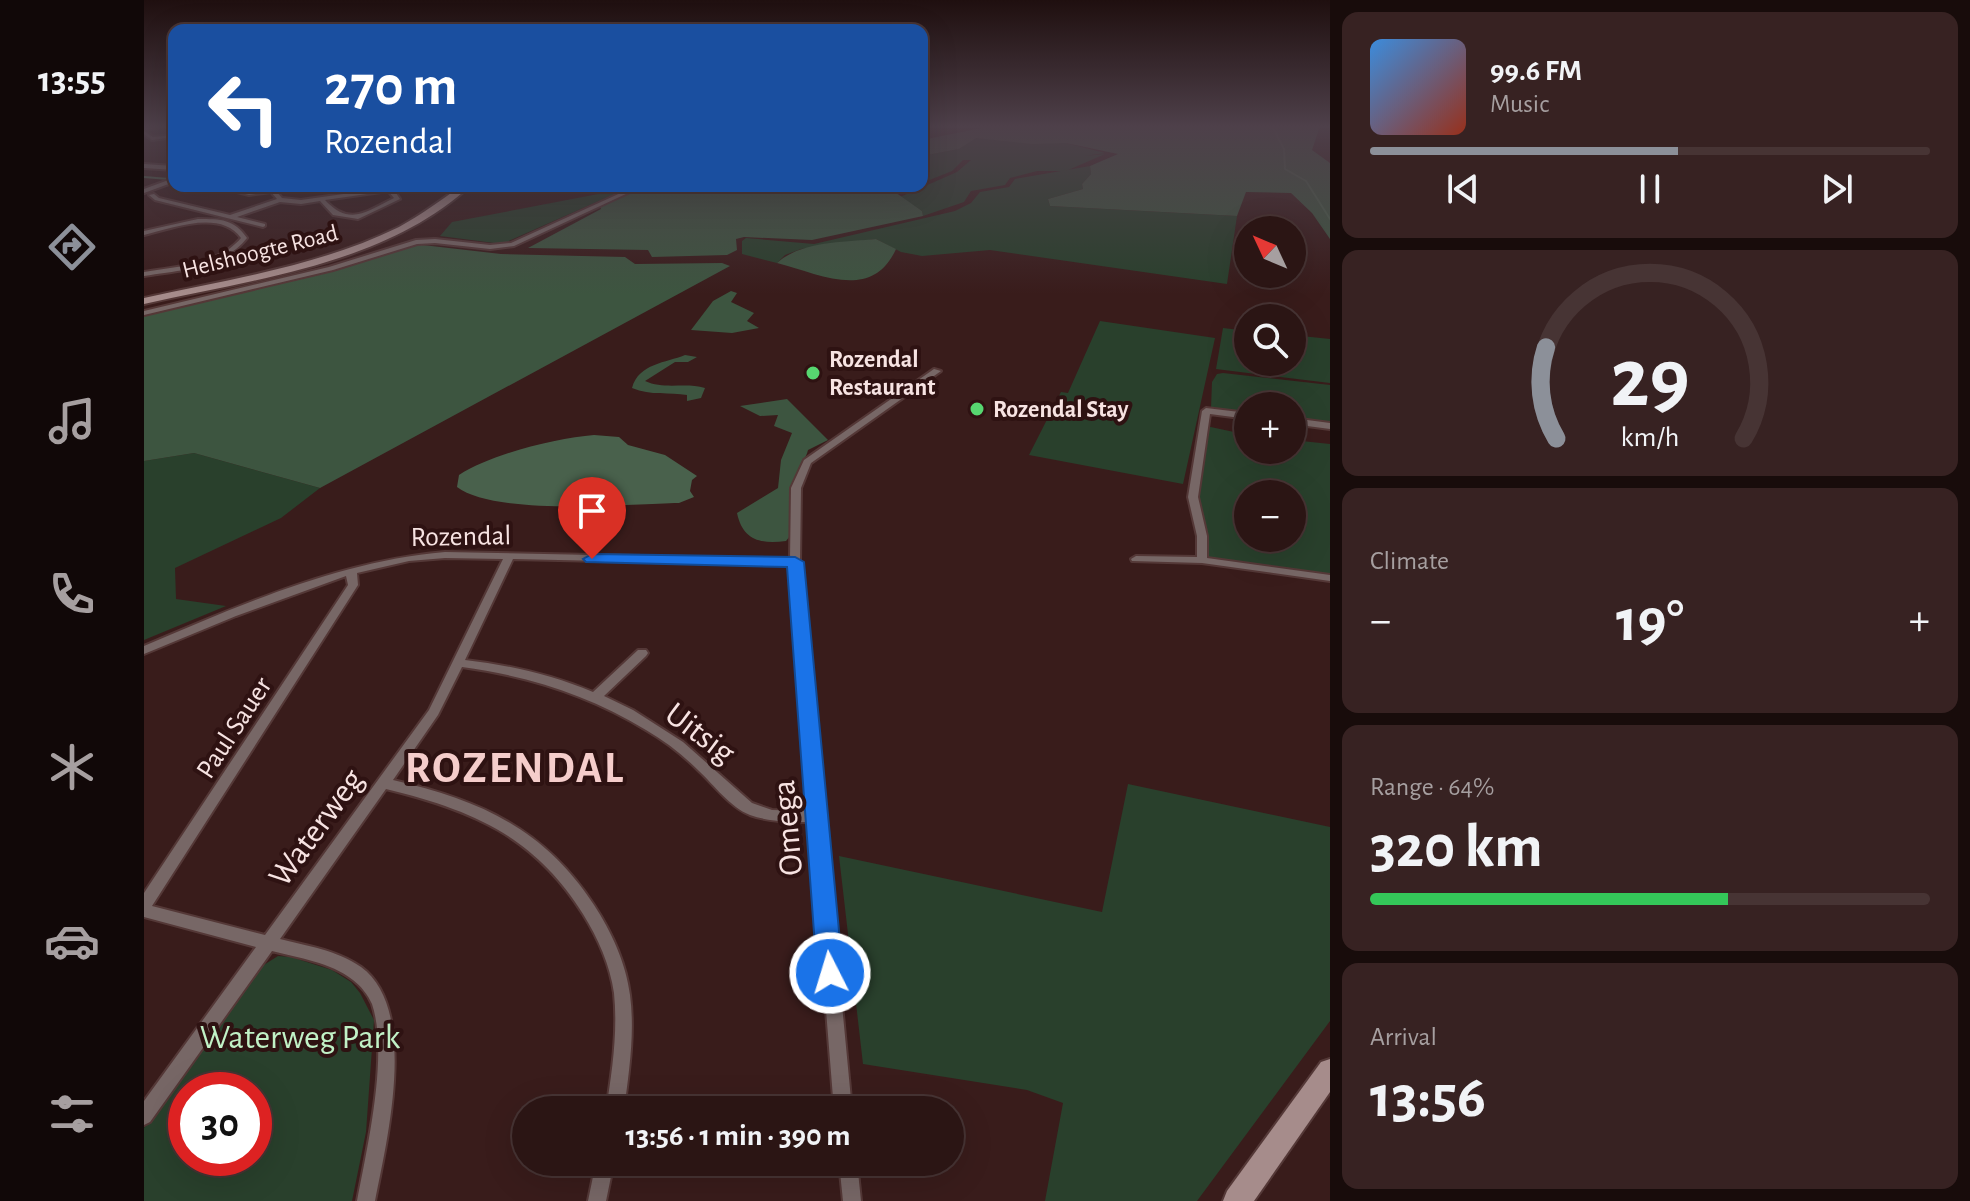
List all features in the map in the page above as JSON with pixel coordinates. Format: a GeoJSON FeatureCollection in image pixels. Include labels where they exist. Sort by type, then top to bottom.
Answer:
{"type":"FeatureCollection","features":[{"type":"Feature","properties":{"kind":"main road","name":"Helshoogte Road"},"geometry":{"type":"LineString","coordinates":[[144,301],[348,250],[409,224],[457,192]]}},
{"type":"Feature","properties":{"kind":"main road"},"geometry":{"type":"LineString","coordinates":[[1237,1201],[1330,1071]]}},
{"type":"Feature","properties":{"kind":"street"},"geometry":{"type":"LineString","coordinates":[[144,191],[168,182]]}},
{"type":"Feature","properties":{"kind":"street"},"geometry":{"type":"LineString","coordinates":[[274,192],[280,200]]}},
{"type":"Feature","properties":{"kind":"street"},"geometry":{"type":"LineString","coordinates":[[229,218],[280,200],[322,200],[363,192]]}},
{"type":"Feature","properties":{"kind":"street"},"geometry":{"type":"LineString","coordinates":[[322,200],[335,214],[358,217],[398,198],[393,192]]}},
{"type":"Feature","properties":{"kind":"street"},"geometry":{"type":"LineString","coordinates":[[144,313],[331,269],[404,244],[435,241],[505,247],[627,192]]}},
{"type":"Feature","properties":{"kind":"street"},"geometry":{"type":"LineString","coordinates":[[152,195],[157,199],[263,225]]}},
{"type":"Feature","properties":{"kind":"street"},"geometry":{"type":"LineString","coordinates":[[144,233],[194,221],[208,221],[232,224],[239,228],[244,238],[214,259],[144,274]]}},
{"type":"Feature","properties":{"kind":"street","name":"Omega"},"geometry":{"type":"LineString","coordinates":[[842,1096],[795,562],[796,488],[807,462],[937,371]]}},
{"type":"Feature","properties":{"kind":"street"},"geometry":{"type":"LineString","coordinates":[[1202,560],[1202,536],[1193,497],[1206,411],[1234,414]]}},
{"type":"Feature","properties":{"kind":"street"},"geometry":{"type":"LineString","coordinates":[[1306,423],[1330,426]]}},
{"type":"Feature","properties":{"kind":"street","name":"Rozendal"},"geometry":{"type":"LineString","coordinates":[[144,650],[192,629],[351,571],[429,556],[795,562]]}},
{"type":"Feature","properties":{"kind":"street","name":"Waterweg"},"geometry":{"type":"LineString","coordinates":[[144,1116],[434,712],[509,558]]}},
{"type":"Feature","properties":{"kind":"street"},"geometry":{"type":"LineString","coordinates":[[1136,559],[1202,560],[1330,578]]}},
{"type":"Feature","properties":{"kind":"street","name":"Paul Sauer"},"geometry":{"type":"LineString","coordinates":[[144,908],[353,585],[351,571]]}},
{"type":"Feature","properties":{"kind":"street"},"geometry":{"type":"LineString","coordinates":[[595,697],[642,653]]}},
{"type":"Feature","properties":{"kind":"street","name":"Uitsig"},"geometry":{"type":"LineString","coordinates":[[460,663],[500,667],[595,697],[677,744],[739,801],[759,814],[817,816]]}},
{"type":"Feature","properties":{"kind":"street"},"geometry":{"type":"LineString","coordinates":[[384,783],[441,795],[514,831],[551,861],[585,902],[612,955],[622,994],[623,1032],[616,1096]]}},
{"type":"Feature","properties":{"kind":"street"},"geometry":{"type":"LineString","coordinates":[[144,908],[269,941],[350,967],[372,989],[380,1004],[385,1028],[376,1150],[366,1201]]}},
{"type":"Feature","properties":{"kind":"street"},"geometry":{"type":"LineString","coordinates":[[597,1201],[602,1176]]}},
{"type":"Feature","properties":{"kind":"street"},"geometry":{"type":"LineString","coordinates":[[849,1176],[852,1201]]}},
{"type":"Feature","properties":{"kind":"green space"},"geometry":{"type":"Polygon","coordinates":[[[934,182],[1007,182],[971,191],[964,202],[923,216],[922,211],[900,197],[911,192],[928,192],[928,185],[934,182]]]}},
{"type":"Feature","properties":{"kind":"green space"},"geometry":{"type":"Polygon","coordinates":[[[1013,182],[1084,182],[1083,189],[1048,199],[1050,206],[1237,216],[1234,216],[1227,284],[990,250],[922,256],[901,252],[876,239],[801,249],[785,255],[777,263],[742,254],[742,241],[746,238],[814,244],[955,211],[971,203],[980,192],[1009,187],[1013,182]]]}},
{"type":"Feature","properties":{"kind":"green space"},"geometry":{"type":"Polygon","coordinates":[[[619,192],[502,244],[440,236],[452,222],[619,192]]]}},
{"type":"Feature","properties":{"kind":"green space"},"geometry":{"type":"Polygon","coordinates":[[[1100,321],[1215,338],[1183,484],[1029,455],[1061,392],[1068,393],[1100,321]]]}},
{"type":"Feature","properties":{"kind":"green space"},"geometry":{"type":"Polygon","coordinates":[[[1223,328],[1234,329],[1234,371],[1216,369],[1223,328]]]}},
{"type":"Feature","properties":{"kind":"green space"},"geometry":{"type":"Polygon","coordinates":[[[1306,336],[1330,339],[1330,383],[1273,376],[1306,376],[1306,336]]]}},
{"type":"Feature","properties":{"kind":"green space"},"geometry":{"type":"Polygon","coordinates":[[[1217,374],[1330,385],[1330,424],[1306,421],[1306,392],[1234,392],[1234,413],[1215,411],[1211,408],[1212,382],[1217,374]]]}},
{"type":"Feature","properties":{"kind":"green space"},"geometry":{"type":"Polygon","coordinates":[[[1206,426],[1234,432],[1234,464],[1306,464],[1306,441],[1330,444],[1330,576],[1207,557],[1195,492],[1206,426]]]}},
{"type":"Feature","properties":{"kind":"green space"},"geometry":{"type":"Polygon","coordinates":[[[194,453],[320,488],[281,518],[175,568],[176,599],[226,606],[144,640],[144,461],[194,453]]]}},
{"type":"Feature","properties":{"kind":"green space"},"geometry":{"type":"Polygon","coordinates":[[[1128,784],[1330,827],[1330,1021],[1197,1201],[1045,1201],[1063,1103],[1027,1090],[863,1064],[839,856],[1102,912],[1128,784]]]}},
{"type":"Feature","properties":{"kind":"green space","name":"Waterweg Park"},"geometry":{"type":"Polygon","coordinates":[[[278,956],[332,970],[351,982],[374,1020],[366,1132],[352,1201],[144,1201],[144,1128],[168,1095],[168,1176],[272,1176],[272,1072],[184,1072],[259,968],[278,956]]]}},
{"type":"Feature","properties":{"kind":"shaded area"},"geometry":{"type":"Polygon","coordinates":[[[1084,182],[1330,182],[1330,239],[1312,213],[1291,193],[1246,192],[1237,216],[1050,206],[1048,199],[1083,189],[1084,182]]]}},
{"type":"Feature","properties":{"kind":"shaded area"},"geometry":{"type":"Polygon","coordinates":[[[628,192],[895,192],[922,211],[923,216],[812,240],[744,237],[736,239],[737,250],[727,255],[652,257],[648,250],[528,248],[601,209],[600,206],[628,192]]]}},
{"type":"Feature","properties":{"kind":"shaded area"},"geometry":{"type":"Polygon","coordinates":[[[876,239],[896,249],[886,265],[873,275],[859,280],[827,277],[777,263],[798,250],[837,242],[876,239]]]}},
{"type":"Feature","properties":{"kind":"shaded area"},"geometry":{"type":"Polygon","coordinates":[[[414,244],[501,254],[625,257],[635,264],[722,263],[730,266],[320,488],[194,453],[144,461],[144,315],[351,266],[414,244]]]}},
{"type":"Feature","properties":{"kind":"shaded area"},"geometry":{"type":"Polygon","coordinates":[[[731,291],[737,293],[731,302],[754,313],[747,321],[759,328],[732,333],[691,330],[713,301],[731,291]]]}},
{"type":"Feature","properties":{"kind":"shaded area"},"geometry":{"type":"Polygon","coordinates":[[[685,355],[697,357],[688,362],[675,362],[645,381],[705,388],[701,398],[687,401],[687,395],[632,388],[647,369],[685,355]]]}},
{"type":"Feature","properties":{"kind":"shaded area"},"geometry":{"type":"Polygon","coordinates":[[[787,399],[828,440],[808,450],[797,472],[790,536],[786,541],[761,541],[744,530],[737,513],[778,488],[781,460],[792,433],[774,426],[778,415],[760,416],[740,406],[787,399]]]}},
{"type":"Feature","properties":{"kind":"shaded area"},"geometry":{"type":"Polygon","coordinates":[[[594,435],[619,437],[628,445],[665,455],[697,476],[692,480],[690,491],[694,497],[679,503],[531,505],[475,496],[457,487],[459,475],[488,460],[543,443],[594,435]]]}},
{"type":"Feature","properties":{"kind":"waterway"},"geometry":{"type":"LineString","coordinates":[[1307,182],[1330,219]]}},
{"type":"Feature","properties":{"kind":"place","name":"Rozendal Restaurant"},"geometry":{"type":"Point","coordinates":[813,373]}},
{"type":"Feature","properties":{"kind":"place","name":"Rozendal Stay"},"geometry":{"type":"Point","coordinates":[977,409]}},
{"type":"Feature","properties":{"kind":"district","name":"ROZENDAL"},"geometry":{"type":"Point","coordinates":[515,767]}},
{"type":"Feature","properties":{"kind":"route"},"geometry":{"type":"LineString","coordinates":[[592,559],[795,562],[830,973]]}}]}
